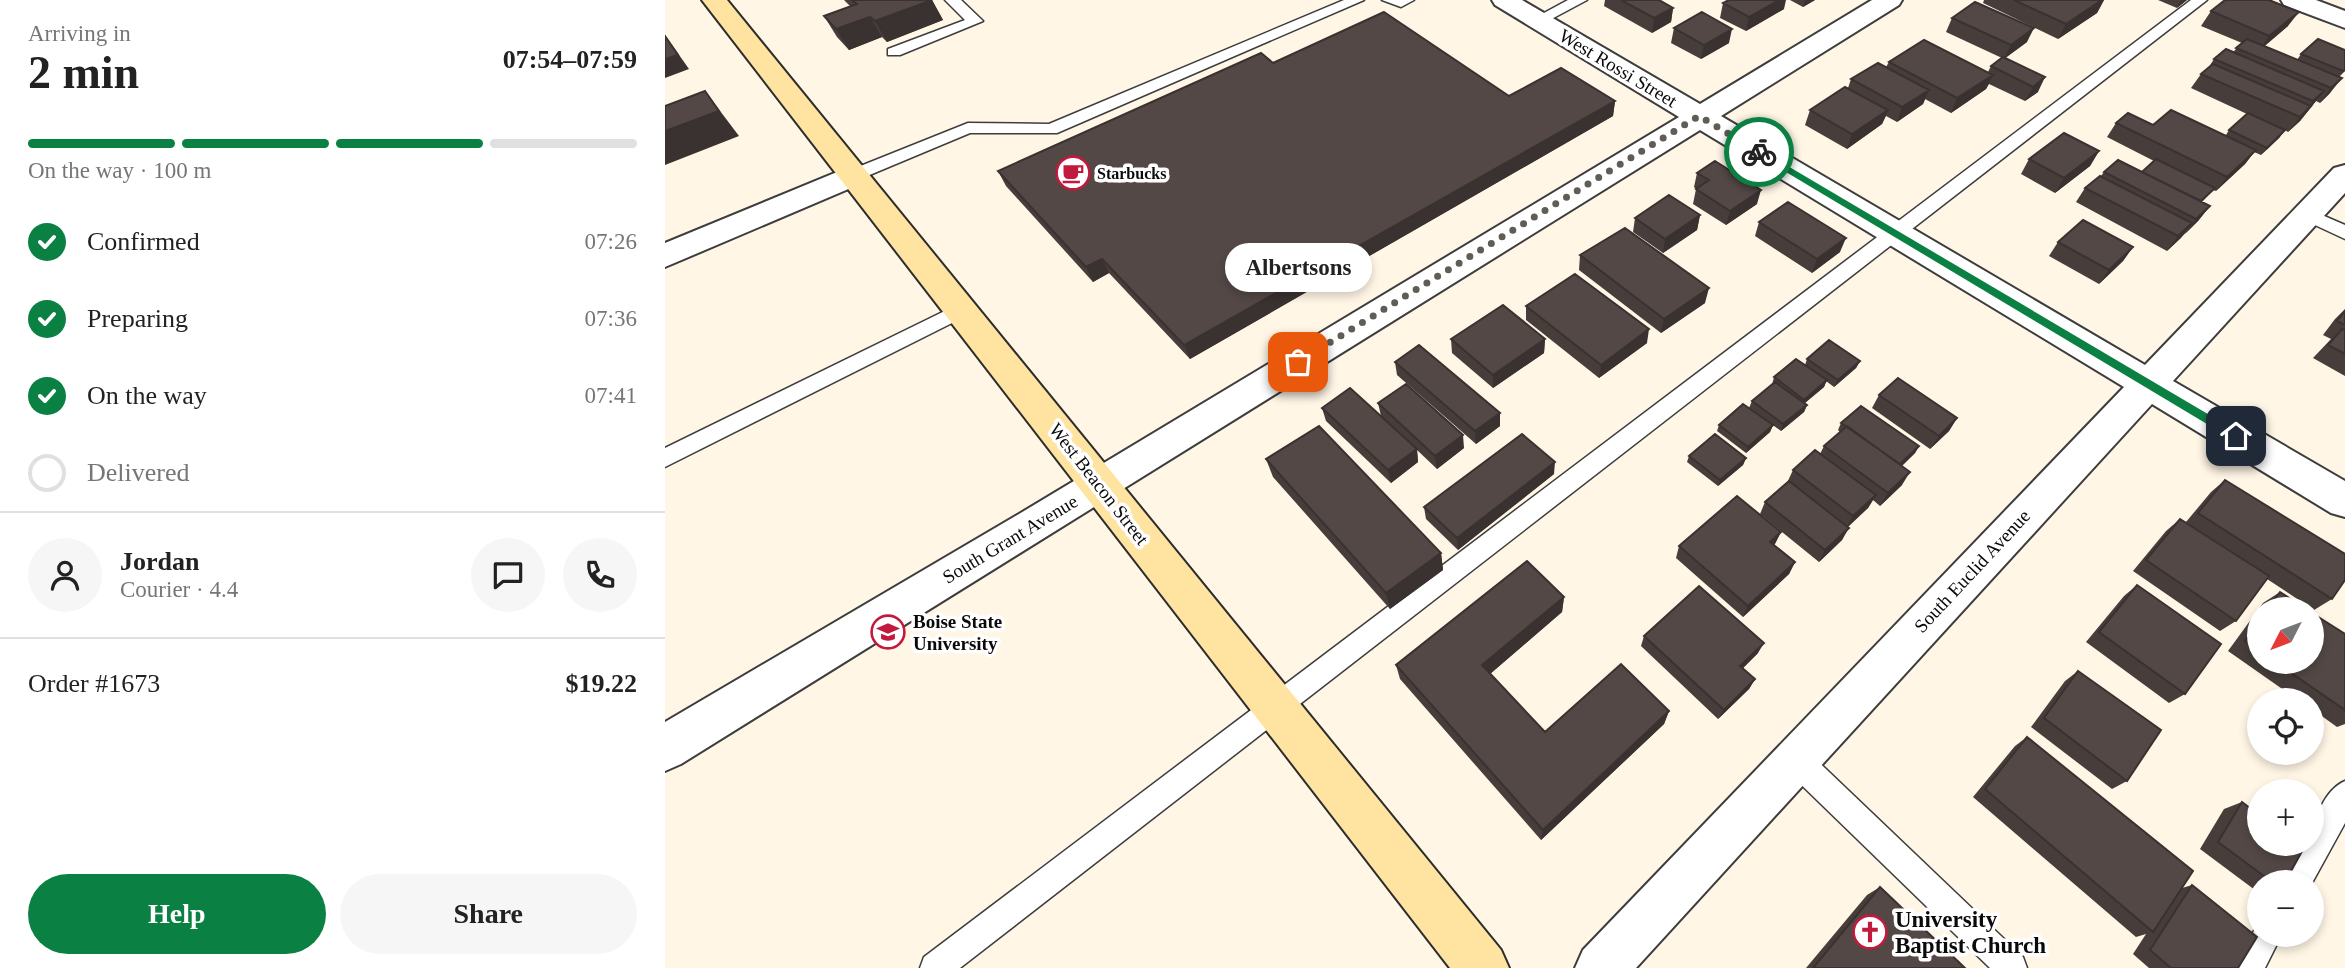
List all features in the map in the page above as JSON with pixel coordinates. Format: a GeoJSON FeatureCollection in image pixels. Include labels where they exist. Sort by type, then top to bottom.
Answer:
{"type":"FeatureCollection","features":[{"type":"Feature","properties":{"kind":"street","name":"West Beacon Street"},"geometry":{"type":"LineString","coordinates":[[714,0],[1483,968]]}},
{"type":"Feature","properties":{"kind":"street","name":"West Rossi Street"},"geometry":{"type":"LineString","coordinates":[[1504,0],[2345,501]]}},
{"type":"Feature","properties":{"kind":"street","name":"South Grant Avenue"},"geometry":{"type":"LineString","coordinates":[[665,748],[1890,0]]}},
{"type":"Feature","properties":{"kind":"street"},"geometry":{"type":"LineString","coordinates":[[2293,0],[2345,20]]}},
{"type":"Feature","properties":{"kind":"street","name":"South Euclid Avenue"},"geometry":{"type":"LineString","coordinates":[[1601,968],[2345,175]]}},
{"type":"Feature","properties":{"kind":"street"},"geometry":{"type":"LineString","coordinates":[[665,256],[854,176]]}},
{"type":"Feature","properties":{"kind":"lane"},"geometry":{"type":"LineString","coordinates":[[894,52],[975,21],[952,0]]}},
{"type":"Feature","properties":{"kind":"lane"},"geometry":{"type":"LineString","coordinates":[[854,176],[968,128],[1051,129],[1357,0]]}},
{"type":"Feature","properties":{"kind":"lane"},"geometry":{"type":"LineString","coordinates":[[1389,0],[1401,3],[1407,0]]}},
{"type":"Feature","properties":{"kind":"lane"},"geometry":{"type":"LineString","coordinates":[[1538,20],[1580,0]]}},
{"type":"Feature","properties":{"kind":"lane"},"geometry":{"type":"LineString","coordinates":[[935,968],[1275,705],[1897,234],[2200,0]]}},
{"type":"Feature","properties":{"kind":"lane"},"geometry":{"type":"LineString","coordinates":[[2308,215],[2345,233]]}},
{"type":"Feature","properties":{"kind":"lane"},"geometry":{"type":"LineString","coordinates":[[665,458],[961,310]]}},
{"type":"Feature","properties":{"kind":"lane"},"geometry":{"type":"LineString","coordinates":[[1795,760],[2012,968]]}},
{"type":"Feature","properties":{"kind":"lane"},"geometry":{"type":"LineString","coordinates":[[2303,870],[2345,795]]}},
{"type":"Feature","properties":{"kind":"lane"},"geometry":{"type":"LineString","coordinates":[[2248,968],[2260,947]]}},
{"type":"Feature","properties":{"kind":"building"},"geometry":{"type":"Polygon","coordinates":[[[852,0],[932,0],[875,21],[870,17],[836,29],[824,16],[857,4],[852,0]]]}},
{"type":"Feature","properties":{"kind":"building"},"geometry":{"type":"Polygon","coordinates":[[[1621,0],[1659,0],[1673,8],[1654,18],[1621,0]]]}},
{"type":"Feature","properties":{"kind":"building"},"geometry":{"type":"Polygon","coordinates":[[[1729,0],[1779,0],[1749,17],[1723,3],[1729,0]]]}},
{"type":"Feature","properties":{"kind":"building"},"geometry":{"type":"Polygon","coordinates":[[[2014,0],[2102,0],[2066,24],[2014,0]]]}},
{"type":"Feature","properties":{"kind":"building"},"geometry":{"type":"Polygon","coordinates":[[[2225,0],[2269,0],[2299,12],[2269,36],[2211,11],[2225,0]]]}},
{"type":"Feature","properties":{"kind":"building"},"geometry":{"type":"Polygon","coordinates":[[[1975,2],[2034,28],[2011,45],[1952,18],[1975,2]]]}},
{"type":"Feature","properties":{"kind":"building"},"geometry":{"type":"Polygon","coordinates":[[[1384,12],[1509,96],[1561,68],[1615,101],[1184,345],[1102,259],[1086,267],[998,171],[1261,53],[1273,63],[1384,12]]]}},
{"type":"Feature","properties":{"kind":"building"},"geometry":{"type":"Polygon","coordinates":[[[1702,12],[1732,29],[1704,45],[1674,28],[1702,12]]]}},
{"type":"Feature","properties":{"kind":"building"},"geometry":{"type":"Polygon","coordinates":[[[665,36],[678,55],[665,59],[665,36]]]}},
{"type":"Feature","properties":{"kind":"building"},"geometry":{"type":"Polygon","coordinates":[[[2247,39],[2342,78],[2331,88],[2236,48],[2247,39]]]}},
{"type":"Feature","properties":{"kind":"building"},"geometry":{"type":"Polygon","coordinates":[[[2318,39],[2345,50],[2345,70],[2301,54],[2318,39]]]}},
{"type":"Feature","properties":{"kind":"building"},"geometry":{"type":"Polygon","coordinates":[[[1924,40],[1993,75],[1957,98],[1889,62],[1924,40]]]}},
{"type":"Feature","properties":{"kind":"building"},"geometry":{"type":"Polygon","coordinates":[[[2226,49],[2324,91],[2313,101],[2214,59],[2226,49]]]}},
{"type":"Feature","properties":{"kind":"building"},"geometry":{"type":"Polygon","coordinates":[[[2003,57],[2045,77],[2033,87],[1991,66],[2003,57]]]}},
{"type":"Feature","properties":{"kind":"building"},"geometry":{"type":"Polygon","coordinates":[[[1878,63],[1929,90],[1902,107],[1851,79],[1878,63]]]}},
{"type":"Feature","properties":{"kind":"building"},"geometry":{"type":"Polygon","coordinates":[[[2213,64],[2311,106],[2300,117],[2201,74],[2213,64]]]}},
{"type":"Feature","properties":{"kind":"building"},"geometry":{"type":"Polygon","coordinates":[[[1845,87],[1888,110],[1852,134],[1810,110],[1845,87]]]}},
{"type":"Feature","properties":{"kind":"building"},"geometry":{"type":"Polygon","coordinates":[[[705,91],[719,111],[665,131],[665,106],[705,91]]]}},
{"type":"Feature","properties":{"kind":"building"},"geometry":{"type":"Polygon","coordinates":[[[2171,110],[2256,150],[2227,177],[2116,123],[2128,113],[2153,125],[2171,110]]]}},
{"type":"Feature","properties":{"kind":"building"},"geometry":{"type":"Polygon","coordinates":[[[2248,113],[2285,130],[2267,148],[2229,130],[2248,113]]]}},
{"type":"Feature","properties":{"kind":"building"},"geometry":{"type":"Polygon","coordinates":[[[2064,133],[2099,151],[2064,178],[2029,159],[2064,133]]]}},
{"type":"Feature","properties":{"kind":"building"},"geometry":{"type":"Polygon","coordinates":[[[2156,159],[2215,188],[2201,201],[2142,172],[2156,159]]]}},
{"type":"Feature","properties":{"kind":"building"},"geometry":{"type":"Polygon","coordinates":[[[2118,160],[2210,206],[2196,219],[2104,172],[2118,160]]]}},
{"type":"Feature","properties":{"kind":"building"},"geometry":{"type":"Polygon","coordinates":[[[1715,161],[1761,190],[1730,211],[1696,189],[1709,180],[1697,173],[1715,161]]]}},
{"type":"Feature","properties":{"kind":"building"},"geometry":{"type":"Polygon","coordinates":[[[2100,176],[2192,223],[2178,236],[2085,188],[2100,176]]]}},
{"type":"Feature","properties":{"kind":"building"},"geometry":{"type":"Polygon","coordinates":[[[1669,195],[1700,215],[1665,239],[1635,218],[1669,195]]]}},
{"type":"Feature","properties":{"kind":"building"},"geometry":{"type":"Polygon","coordinates":[[[1788,202],[1846,238],[1817,259],[1759,222],[1788,202]]]}},
{"type":"Feature","properties":{"kind":"building"},"geometry":{"type":"Polygon","coordinates":[[[2083,220],[2133,247],[2109,270],[2058,242],[2083,220]]]}},
{"type":"Feature","properties":{"kind":"building"},"geometry":{"type":"Polygon","coordinates":[[[1625,228],[1709,288],[1664,319],[1580,255],[1625,228]]]}},
{"type":"Feature","properties":{"kind":"building"},"geometry":{"type":"Polygon","coordinates":[[[1575,274],[1649,329],[1601,365],[1526,306],[1575,274]]]}},
{"type":"Feature","properties":{"kind":"building"},"geometry":{"type":"Polygon","coordinates":[[[1503,305],[1545,339],[1493,375],[1451,339],[1503,305]]]}},
{"type":"Feature","properties":{"kind":"building"},"geometry":{"type":"Polygon","coordinates":[[[2345,311],[2345,325],[2337,321],[2345,311]]]}},
{"type":"Feature","properties":{"kind":"building"},"geometry":{"type":"Polygon","coordinates":[[[2342,329],[2345,330],[2345,354],[2328,345],[2342,329]]]}},
{"type":"Feature","properties":{"kind":"building"},"geometry":{"type":"Polygon","coordinates":[[[1829,340],[1860,361],[1838,380],[1807,359],[1829,340]]]}},
{"type":"Feature","properties":{"kind":"building"},"geometry":{"type":"Polygon","coordinates":[[[1419,345],[1500,413],[1475,431],[1395,362],[1419,345]]]}},
{"type":"Feature","properties":{"kind":"building"},"geometry":{"type":"Polygon","coordinates":[[[1796,359],[1827,380],[1804,400],[1774,377],[1796,359]]]}},
{"type":"Feature","properties":{"kind":"building"},"geometry":{"type":"Polygon","coordinates":[[[1898,378],[1957,418],[1939,436],[1879,395],[1898,378]]]}},
{"type":"Feature","properties":{"kind":"building"},"geometry":{"type":"Polygon","coordinates":[[[1775,382],[1807,405],[1783,424],[1752,401],[1775,382]]]}},
{"type":"Feature","properties":{"kind":"building"},"geometry":{"type":"Polygon","coordinates":[[[1406,384],[1463,435],[1435,456],[1378,403],[1406,384]]]}},
{"type":"Feature","properties":{"kind":"building"},"geometry":{"type":"Polygon","coordinates":[[[1350,388],[1417,449],[1388,470],[1322,408],[1350,388]]]}},
{"type":"Feature","properties":{"kind":"building"},"geometry":{"type":"Polygon","coordinates":[[[1743,404],[1773,425],[1748,447],[1719,425],[1743,404]]]}},
{"type":"Feature","properties":{"kind":"building"},"geometry":{"type":"Polygon","coordinates":[[[1861,406],[1919,446],[1900,464],[1841,423],[1861,406]]]}},
{"type":"Feature","properties":{"kind":"building"},"geometry":{"type":"Polygon","coordinates":[[[1319,426],[1441,553],[1386,593],[1266,459],[1319,426]]]}},
{"type":"Feature","properties":{"kind":"building"},"geometry":{"type":"Polygon","coordinates":[[[1847,426],[1910,472],[1888,493],[1824,446],[1847,426]]]}},
{"type":"Feature","properties":{"kind":"building"},"geometry":{"type":"Polygon","coordinates":[[[1522,434],[1555,462],[1457,538],[1424,507],[1522,434]]]}},
{"type":"Feature","properties":{"kind":"building"},"geometry":{"type":"Polygon","coordinates":[[[1715,434],[1746,458],[1720,480],[1689,456],[1715,434]]]}},
{"type":"Feature","properties":{"kind":"building"},"geometry":{"type":"Polygon","coordinates":[[[1815,450],[1876,495],[1853,516],[1793,470],[1815,450]]]}},
{"type":"Feature","properties":{"kind":"building"},"geometry":{"type":"Polygon","coordinates":[[[2225,480],[2345,554],[2345,580],[2332,599],[2198,513],[2225,480]]]}},
{"type":"Feature","properties":{"kind":"building"},"geometry":{"type":"Polygon","coordinates":[[[1789,481],[1849,528],[1825,550],[1765,502],[1789,481]]]}},
{"type":"Feature","properties":{"kind":"building"},"geometry":{"type":"Polygon","coordinates":[[[1737,496],[1781,532],[1770,542],[1795,562],[1748,606],[1679,546],[1737,496]]]}},
{"type":"Feature","properties":{"kind":"building"},"geometry":{"type":"Polygon","coordinates":[[[2180,519],[2269,576],[2254,597],[2247,597],[2247,606],[2236,621],[2146,560],[2180,519]]]}},
{"type":"Feature","properties":{"kind":"building"},"geometry":{"type":"Polygon","coordinates":[[[1527,561],[1564,597],[1482,665],[1545,732],[1621,664],[1669,711],[1543,830],[1396,665],[1527,561]]]}},
{"type":"Feature","properties":{"kind":"building"},"geometry":{"type":"Polygon","coordinates":[[[2137,585],[2221,644],[2185,694],[2099,632],[2137,585]]]}},
{"type":"Feature","properties":{"kind":"building"},"geometry":{"type":"Polygon","coordinates":[[[1699,586],[1764,643],[1740,666],[1755,679],[1724,710],[1644,636],[1699,586]]]}},
{"type":"Feature","properties":{"kind":"building"},"geometry":{"type":"Polygon","coordinates":[[[2324,621],[2345,634],[2345,710],[2324,696],[2324,688],[2313,688],[2292,674],[2324,674],[2324,621]]]}},
{"type":"Feature","properties":{"kind":"building"},"geometry":{"type":"Polygon","coordinates":[[[2078,671],[2161,730],[2127,781],[2044,718],[2078,671]]]}},
{"type":"Feature","properties":{"kind":"building"},"geometry":{"type":"Polygon","coordinates":[[[2027,737],[2193,871],[2153,932],[1985,789],[2027,737]]]}},
{"type":"Feature","properties":{"kind":"building"},"geometry":{"type":"Polygon","coordinates":[[[2242,802],[2247,806],[2247,856],[2299,856],[2292,870],[2256,870],[2218,842],[2242,802]]]}},
{"type":"Feature","properties":{"kind":"building"},"geometry":{"type":"Polygon","coordinates":[[[2192,885],[2247,929],[2247,947],[2251,947],[2238,968],[2171,968],[2150,950],[2192,885]]]}},
{"type":"Feature","properties":{"kind":"building","name":"University Baptist Church"},"geometry":{"type":"Polygon","coordinates":[[[1880,887],[1965,968],[1813,968],[1880,887]]]}},
{"type":"Feature","properties":{"kind":"way so far"},"geometry":{"type":"LineString","coordinates":[[1298,362],[1699,116],[1759,152]]}},
{"type":"Feature","properties":{"kind":"place","name":"Starbucks"},"geometry":{"type":"Point","coordinates":[1073,173]}},
{"type":"Feature","properties":{"kind":"place","name":"Albertsons"},"geometry":{"type":"Point","coordinates":[1298,362]}},
{"type":"Feature","properties":{"kind":"place","name":"Boise State University"},"geometry":{"type":"Point","coordinates":[888,632]}},
{"type":"Feature","properties":{"kind":"place","name":"University Baptist Church"},"geometry":{"type":"Point","coordinates":[1870,932]}},
{"type":"Feature","properties":{"kind":"route"},"geometry":{"type":"LineString","coordinates":[[1759,152],[2236,436]]}}]}
